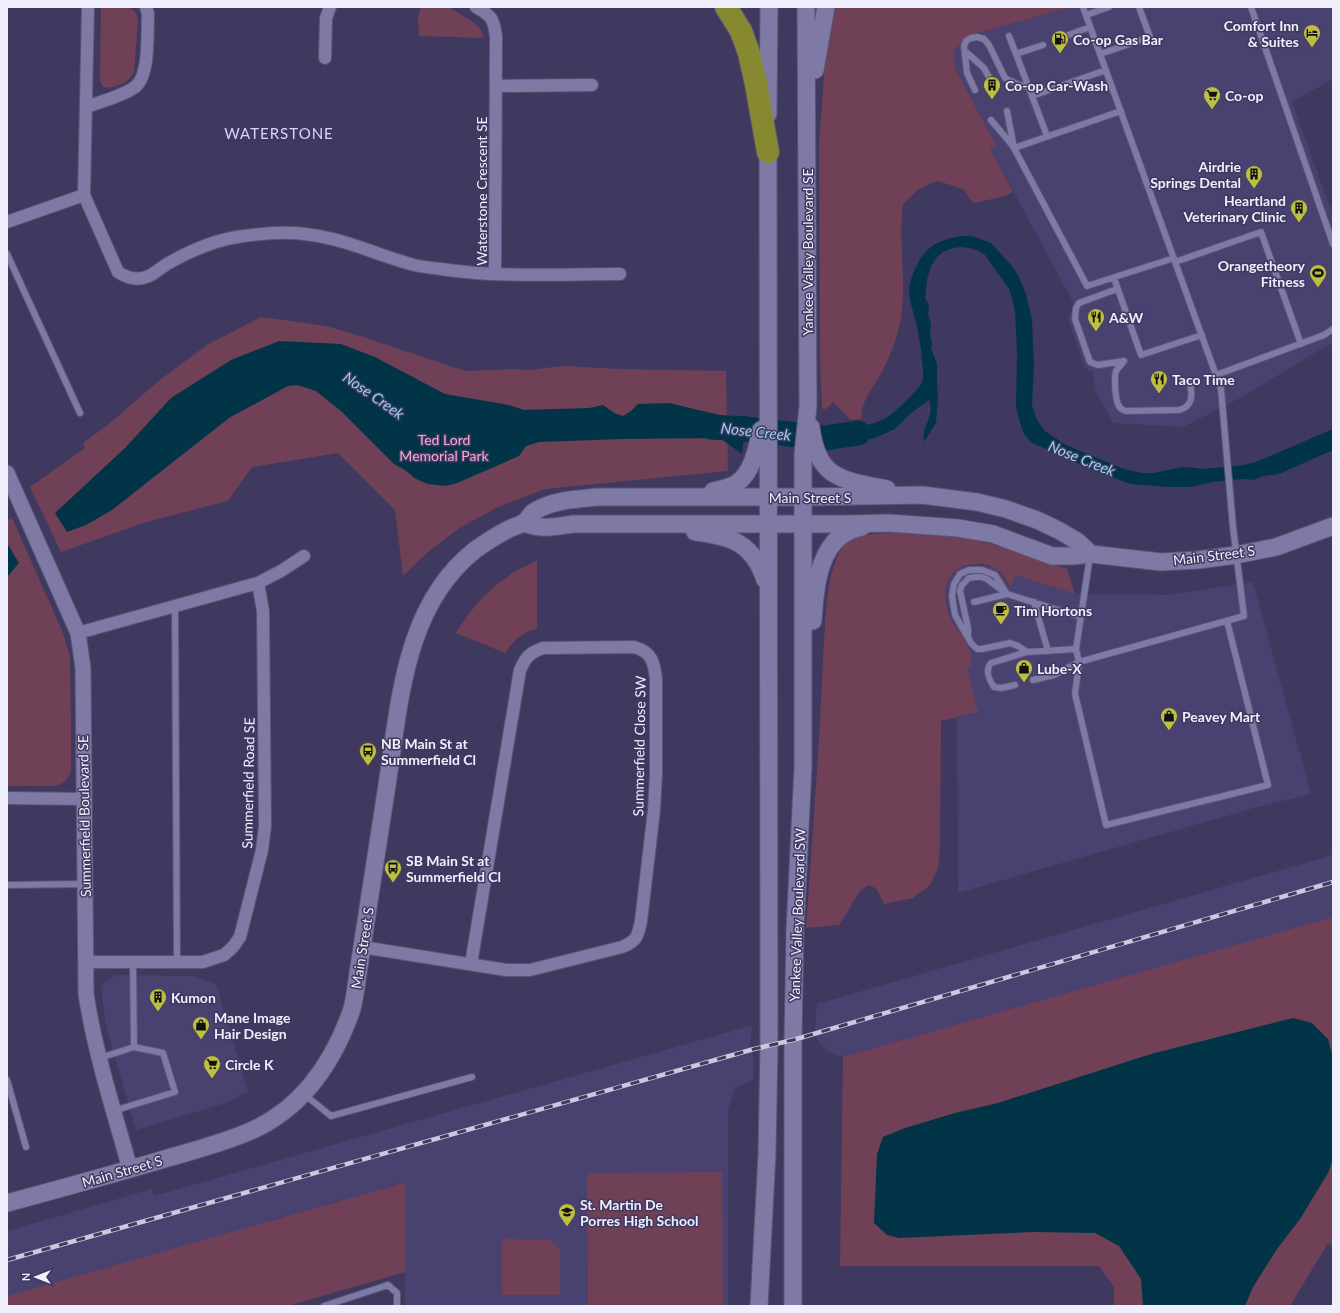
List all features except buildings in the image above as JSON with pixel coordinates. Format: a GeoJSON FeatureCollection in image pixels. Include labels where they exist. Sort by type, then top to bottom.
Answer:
{"type":"FeatureCollection","features":[{"type":"Feature","properties":{"kind":"highway"},"geometry":{"type":"LineString","coordinates":[[726,7],[741,31],[749,53],[768,152]]}},
{"type":"Feature","properties":{"kind":"main road"},"geometry":{"type":"LineString","coordinates":[[768,497],[769,7]]}},
{"type":"Feature","properties":{"kind":"main road","name":"Yankee Valley Boulevard SE"},"geometry":{"type":"LineString","coordinates":[[803,524],[803,454],[808,406],[806,7]]}},
{"type":"Feature","properties":{"kind":"main road"},"geometry":{"type":"LineString","coordinates":[[806,121],[826,7]]}},
{"type":"Feature","properties":{"kind":"main road"},"geometry":{"type":"LineString","coordinates":[[692,496],[732,486],[746,475],[756,452],[768,406]]}},
{"type":"Feature","properties":{"kind":"main road"},"geometry":{"type":"LineString","coordinates":[[808,406],[812,435],[817,453],[826,468],[835,475],[848,480],[922,495]]}},
{"type":"Feature","properties":{"kind":"main road","name":"Main Street S"},"geometry":{"type":"LineString","coordinates":[[7,1203],[130,1169],[207,1146],[253,1130],[272,1120],[304,1094],[324,1068],[339,1042],[351,1010],[402,686],[416,636],[428,609],[441,586],[459,564],[491,538],[524,523],[534,511],[549,505],[571,500],[597,497],[803,497],[922,495],[976,502],[1006,509],[1037,520],[1058,530],[1077,541],[1091,554]]}},
{"type":"Feature","properties":{"kind":"main road","name":"Yankee Valley Boulevard SW"},"geometry":{"type":"LineString","coordinates":[[760,1306],[769,1095],[768,497]]}},
{"type":"Feature","properties":{"kind":"main road","name":"Main Street S"},"geometry":{"type":"LineString","coordinates":[[524,523],[535,527],[548,528],[574,524],[889,523],[934,525],[976,530],[993,534],[1052,556],[1091,554],[1161,562],[1198,560],[1236,555],[1276,547],[1333,526]]}},
{"type":"Feature","properties":{"kind":"main road"},"geometry":{"type":"LineString","coordinates":[[803,767],[813,617],[815,596],[822,563],[831,545],[846,533],[858,528],[889,523]]}},
{"type":"Feature","properties":{"kind":"main road"},"geometry":{"type":"LineString","coordinates":[[620,524],[709,534],[725,537],[734,541],[745,547],[756,560],[761,568],[768,590]]}},
{"type":"Feature","properties":{"kind":"main road","name":"Yankee Valley Boulevard SW"},"geometry":{"type":"LineString","coordinates":[[793,1306],[792,1040],[795,930],[803,767],[803,524]]}},
{"type":"Feature","properties":{"kind":"street","name":"Waterstone Crescent SE"},"geometry":{"type":"LineString","coordinates":[[88,7],[84,195],[118,272],[126,278],[149,276],[185,254],[214,242],[243,236],[292,233],[313,235],[344,242],[415,265],[468,273],[495,274],[496,37],[495,24],[488,14],[476,7]]}},
{"type":"Feature","properties":{"kind":"street"},"geometry":{"type":"LineString","coordinates":[[86,107],[126,92],[136,86],[143,77],[146,62],[148,14],[146,7]]}},
{"type":"Feature","properties":{"kind":"street"},"geometry":{"type":"LineString","coordinates":[[325,58],[326,18],[330,7]]}},
{"type":"Feature","properties":{"kind":"street"},"geometry":{"type":"LineString","coordinates":[[496,86],[592,85]]}},
{"type":"Feature","properties":{"kind":"street"},"geometry":{"type":"LineString","coordinates":[[7,222],[84,195]]}},
{"type":"Feature","properties":{"kind":"street"},"geometry":{"type":"LineString","coordinates":[[495,274],[620,274]]}},
{"type":"Feature","properties":{"kind":"street","name":"Summerfield Boulevard SE"},"geometry":{"type":"LineString","coordinates":[[7,474],[78,633],[83,668],[85,962],[87,1001],[90,1024],[130,1169]]}},
{"type":"Feature","properties":{"kind":"street"},"geometry":{"type":"LineString","coordinates":[[78,633],[258,583],[281,571],[304,556]]}},
{"type":"Feature","properties":{"kind":"street","name":"Summerfield Road SE"},"geometry":{"type":"LineString","coordinates":[[85,962],[203,962],[224,955],[233,947],[240,934],[262,850],[265,826],[263,611],[258,583]]}},
{"type":"Feature","properties":{"kind":"street","name":"Summerfield Close SW"},"geometry":{"type":"LineString","coordinates":[[362,947],[506,970],[530,970],[622,947],[635,940],[638,933],[643,905],[654,810],[656,774],[655,667],[650,656],[643,650],[634,647],[543,648],[533,652],[524,660],[520,670],[472,964]]}},
{"type":"Feature","properties":{"kind":"street"},"geometry":{"type":"LineString","coordinates":[[7,798],[84,799]]}},
{"type":"Feature","properties":{"kind":"lane"},"geometry":{"type":"LineString","coordinates":[[1033,680],[1054,675],[1079,662],[1244,616],[1232,514],[1222,389],[1083,7]]}},
{"type":"Feature","properties":{"kind":"lane"},"geometry":{"type":"LineString","coordinates":[[1086,15],[1109,7]]}},
{"type":"Feature","properties":{"kind":"lane"},"geometry":{"type":"LineString","coordinates":[[1100,54],[1150,37],[1139,7]]}},
{"type":"Feature","properties":{"kind":"lane"},"geometry":{"type":"LineString","coordinates":[[1251,7],[1333,244]]}},
{"type":"Feature","properties":{"kind":"lane"},"geometry":{"type":"LineString","coordinates":[[1055,40],[1090,27]]}},
{"type":"Feature","properties":{"kind":"lane"},"geometry":{"type":"LineString","coordinates":[[1009,36],[1027,87],[1032,96],[1047,136]]}},
{"type":"Feature","properties":{"kind":"lane"},"geometry":{"type":"LineString","coordinates":[[975,90],[967,72],[964,46],[966,41],[977,37],[984,39],[989,45],[1005,78],[1027,87]]}},
{"type":"Feature","properties":{"kind":"lane"},"geometry":{"type":"LineString","coordinates":[[1016,54],[1043,45]]}},
{"type":"Feature","properties":{"kind":"lane"},"geometry":{"type":"LineString","coordinates":[[965,51],[984,68],[991,81]]}},
{"type":"Feature","properties":{"kind":"lane"},"geometry":{"type":"LineString","coordinates":[[1032,96],[1106,70]]}},
{"type":"Feature","properties":{"kind":"lane"},"geometry":{"type":"LineString","coordinates":[[1007,111],[1014,148]]}},
{"type":"Feature","properties":{"kind":"lane"},"geometry":{"type":"LineString","coordinates":[[1014,148],[1121,111]]}},
{"type":"Feature","properties":{"kind":"lane"},"geometry":{"type":"LineString","coordinates":[[991,120],[1014,148],[1087,286],[1175,260],[1261,232],[1301,344]]}},
{"type":"Feature","properties":{"kind":"lane"},"geometry":{"type":"LineString","coordinates":[[7,254],[80,413]]}},
{"type":"Feature","properties":{"kind":"lane"},"geometry":{"type":"LineString","coordinates":[[1114,278],[1141,355],[1202,335]]}},
{"type":"Feature","properties":{"kind":"lane"},"geometry":{"type":"LineString","coordinates":[[1117,289],[1079,303],[1076,308],[1075,319],[1090,362],[1094,365],[1098,365],[1124,361],[1116,371],[1115,377],[1116,394],[1119,407],[1126,411],[1183,409],[1190,403],[1192,397],[1190,384]]}},
{"type":"Feature","properties":{"kind":"lane"},"geometry":{"type":"LineString","coordinates":[[1216,375],[1324,335],[1333,329]]}},
{"type":"Feature","properties":{"kind":"lane"},"geometry":{"type":"LineString","coordinates":[[1091,554],[1076,649],[1079,662],[1075,694],[1106,825],[1268,785],[1227,621]]}},
{"type":"Feature","properties":{"kind":"lane"},"geometry":{"type":"LineString","coordinates":[[1007,594],[995,575],[982,570],[969,570],[960,574],[954,584],[952,596],[955,615],[971,643],[977,649],[1010,643],[1027,652]]}},
{"type":"Feature","properties":{"kind":"lane"},"geometry":{"type":"LineString","coordinates":[[968,636],[968,628],[960,590],[966,581],[975,577],[987,579],[1007,594],[1081,617]]}},
{"type":"Feature","properties":{"kind":"lane"},"geometry":{"type":"LineString","coordinates":[[974,602],[1007,594]]}},
{"type":"Feature","properties":{"kind":"lane"},"geometry":{"type":"LineString","coordinates":[[1034,602],[1048,651]]}},
{"type":"Feature","properties":{"kind":"lane"},"geometry":{"type":"LineString","coordinates":[[174,606],[177,962]]}},
{"type":"Feature","properties":{"kind":"lane"},"geometry":{"type":"LineString","coordinates":[[1015,685],[1001,688],[994,687],[990,682],[988,667],[991,663],[1027,652],[1076,649]]}},
{"type":"Feature","properties":{"kind":"lane"},"geometry":{"type":"LineString","coordinates":[[7,885],[85,884]]}},
{"type":"Feature","properties":{"kind":"lane"},"geometry":{"type":"LineString","coordinates":[[133,962],[134,1047]]}},
{"type":"Feature","properties":{"kind":"lane"},"geometry":{"type":"LineString","coordinates":[[99,1058],[134,1047],[163,1053],[175,1092],[113,1111]]}},
{"type":"Feature","properties":{"kind":"lane"},"geometry":{"type":"LineString","coordinates":[[304,1094],[331,1116],[472,1076]]}},
{"type":"Feature","properties":{"kind":"lane"},"geometry":{"type":"LineString","coordinates":[[7,1080],[26,1147]]}},
{"type":"Feature","properties":{"kind":"lane"},"geometry":{"type":"LineString","coordinates":[[324,1306],[388,1285],[397,1293],[397,1306]]}},
{"type":"Feature","properties":{"kind":"shaded area"},"geometry":{"type":"Polygon","coordinates":[[[1071,7],[1333,7],[1333,79],[1292,102],[1333,216],[1333,342],[1242,397],[1183,427],[1113,423],[1095,389],[1093,372],[1085,368],[1068,319],[1074,304],[990,148],[996,145],[956,70],[954,60],[959,43],[971,35],[1071,7]]]}},
{"type":"Feature","properties":{"kind":"shaded area"},"geometry":{"type":"Polygon","coordinates":[[[975,564],[997,569],[1009,585],[1012,585],[1016,575],[1075,594],[1169,595],[1253,582],[1311,794],[1254,808],[958,893],[957,718],[978,712],[967,667],[971,653],[967,648],[964,638],[952,623],[947,605],[946,588],[948,579],[954,572],[961,567],[975,564]]]}},
{"type":"Feature","properties":{"kind":"shaded area"},"geometry":{"type":"Polygon","coordinates":[[[1333,855],[1333,917],[843,1057],[831,1053],[823,1047],[817,1039],[815,1028],[817,1004],[1333,855]]]}},
{"type":"Feature","properties":{"kind":"shaded area"},"geometry":{"type":"Polygon","coordinates":[[[118,975],[193,976],[216,984],[248,1091],[229,1102],[136,1130],[106,1026],[102,997],[102,987],[105,982],[118,975]]]}},
{"type":"Feature","properties":{"kind":"shaded area"},"geometry":{"type":"Polygon","coordinates":[[[746,1027],[752,1027],[750,1043],[754,1063],[753,1080],[735,1088],[728,1110],[728,1306],[405,1306],[405,1182],[7,1296],[7,1231],[152,1189],[154,1196],[746,1027]]]}},
{"type":"Feature","properties":{"kind":"green space"},"geometry":{"type":"Polygon","coordinates":[[[118,6],[129,8],[136,14],[138,20],[134,72],[129,79],[123,83],[106,88],[102,86],[100,80],[101,7],[118,6]]]}},
{"type":"Feature","properties":{"kind":"green space"},"geometry":{"type":"Polygon","coordinates":[[[421,7],[449,7],[475,23],[481,30],[484,38],[419,36],[418,16],[421,7]]]}},
{"type":"Feature","properties":{"kind":"green space"},"geometry":{"type":"Polygon","coordinates":[[[834,7],[1071,7],[971,35],[958,45],[954,58],[956,70],[996,145],[990,148],[1013,192],[1002,197],[973,203],[963,189],[938,181],[918,190],[903,204],[901,237],[903,303],[901,319],[892,351],[865,401],[861,413],[861,419],[851,420],[833,402],[826,409],[822,409],[820,361],[819,144],[825,64],[834,7]]]}},
{"type":"Feature","properties":{"kind":"green space","name":"Ted Lord Memorial Park"},"geometry":{"type":"Polygon","coordinates":[[[261,317],[326,326],[465,371],[515,369],[529,370],[562,366],[620,369],[726,371],[728,471],[545,489],[496,508],[458,529],[429,551],[403,576],[395,510],[338,453],[252,467],[228,501],[146,522],[61,552],[30,487],[85,448],[83,443],[109,424],[161,379],[207,345],[261,317]]]}},
{"type":"Feature","properties":{"kind":"green space"},"geometry":{"type":"Polygon","coordinates":[[[12,518],[63,633],[70,657],[71,771],[65,781],[55,786],[7,786],[7,520],[12,518]]]}},
{"type":"Feature","properties":{"kind":"green space"},"geometry":{"type":"Polygon","coordinates":[[[891,533],[955,536],[1016,552],[1067,569],[1075,594],[1016,575],[1012,585],[1009,585],[995,568],[983,564],[969,564],[957,569],[952,574],[946,590],[947,608],[953,624],[971,652],[971,666],[967,667],[978,712],[941,721],[940,845],[938,868],[930,885],[913,898],[884,904],[877,889],[869,885],[860,891],[839,925],[806,928],[825,623],[832,574],[838,555],[847,542],[865,535],[891,533]]]}},
{"type":"Feature","properties":{"kind":"green space"},"geometry":{"type":"Polygon","coordinates":[[[537,561],[537,629],[531,630],[518,638],[505,653],[456,633],[472,610],[490,590],[512,574],[537,561]]]}},
{"type":"Feature","properties":{"kind":"green space"},"geometry":{"type":"Polygon","coordinates":[[[1333,917],[1333,1246],[1328,1243],[1290,1306],[1114,1306],[1114,1287],[1099,1266],[840,1266],[843,1057],[1333,917]]]}},
{"type":"Feature","properties":{"kind":"green space"},"geometry":{"type":"Polygon","coordinates":[[[722,1172],[723,1306],[588,1306],[587,1173],[722,1172]]]}},
{"type":"Feature","properties":{"kind":"green space"},"geometry":{"type":"Polygon","coordinates":[[[406,1182],[405,1272],[288,1306],[7,1306],[7,1296],[406,1182]]]}},
{"type":"Feature","properties":{"kind":"green space"},"geometry":{"type":"Polygon","coordinates":[[[502,1239],[551,1240],[560,1250],[560,1295],[502,1295],[502,1239]]]}},
{"type":"Feature","properties":{"kind":"water"},"geometry":{"type":"Polygon","coordinates":[[[963,236],[972,236],[991,243],[1012,266],[1019,277],[1026,294],[1032,320],[1034,366],[1032,405],[1037,420],[1045,431],[1066,445],[1124,469],[1142,473],[1153,473],[1183,467],[1202,469],[1244,465],[1256,462],[1333,429],[1333,450],[1279,474],[1263,476],[1254,480],[1243,479],[1213,482],[1190,487],[1169,487],[1130,484],[1091,469],[1032,443],[1024,434],[1016,406],[1017,352],[1015,313],[1009,289],[985,255],[979,251],[962,247],[953,248],[943,252],[937,257],[931,266],[927,280],[925,298],[929,305],[928,315],[931,324],[931,348],[937,364],[938,398],[936,423],[924,442],[924,433],[931,409],[929,400],[911,413],[895,429],[875,438],[827,446],[824,431],[864,426],[886,418],[912,395],[922,382],[923,369],[918,332],[911,306],[909,289],[910,282],[918,263],[926,251],[942,241],[963,236]]]}},
{"type":"Feature","properties":{"kind":"water"},"geometry":{"type":"Polygon","coordinates":[[[279,341],[341,344],[375,357],[445,394],[509,405],[524,410],[589,408],[603,405],[614,413],[623,416],[638,404],[669,403],[724,416],[746,416],[742,454],[720,438],[539,442],[526,446],[519,456],[457,483],[446,486],[428,484],[416,479],[405,470],[394,464],[341,411],[316,391],[297,385],[288,386],[229,418],[112,510],[86,525],[67,532],[55,513],[125,448],[171,398],[231,360],[279,341]]]}},
{"type":"Feature","properties":{"kind":"water"},"geometry":{"type":"Polygon","coordinates":[[[7,543],[19,563],[7,577],[7,543]]]}},
{"type":"Feature","properties":{"kind":"water"},"geometry":{"type":"Polygon","coordinates":[[[1293,1018],[1312,1023],[1328,1039],[1333,1057],[1333,1159],[1328,1173],[1300,1219],[1277,1249],[1253,1287],[1245,1306],[1143,1306],[1141,1279],[1119,1246],[1095,1233],[1033,1232],[899,1238],[887,1235],[874,1223],[877,1154],[883,1137],[905,1128],[955,1113],[998,1103],[1151,1054],[1293,1018]]]}},
{"type":"Feature","properties":{"kind":"waterway","name":"Nose Creek"},"geometry":{"type":"LineString","coordinates":[[711,427],[745,429],[825,438],[858,433]]}},
{"type":"Feature","properties":{"kind":"railway"},"geometry":{"type":"LineString","coordinates":[[7,1260],[754,1049],[793,1040],[1333,882]]}},
{"type":"Feature","properties":{"kind":"place","name":"Comfort Inn & Suites"},"geometry":{"type":"Point","coordinates":[1312,48]}},
{"type":"Feature","properties":{"kind":"place","name":"Co-op Gas Bar"},"geometry":{"type":"Point","coordinates":[1060,54]}},
{"type":"Feature","properties":{"kind":"place","name":"Co-op Car-Wash"},"geometry":{"type":"Point","coordinates":[992,100]}},
{"type":"Feature","properties":{"kind":"place","name":"Co-op"},"geometry":{"type":"Point","coordinates":[1212,110]}},
{"type":"Feature","properties":{"kind":"place","name":"Airdrie Springs Dental"},"geometry":{"type":"Point","coordinates":[1254,189]}},
{"type":"Feature","properties":{"kind":"place","name":"Heartland Veterinary Clinic"},"geometry":{"type":"Point","coordinates":[1299,223]}},
{"type":"Feature","properties":{"kind":"place","name":"Orangetheory Fitness"},"geometry":{"type":"Point","coordinates":[1318,288]}},
{"type":"Feature","properties":{"kind":"place","name":"A&W"},"geometry":{"type":"Point","coordinates":[1096,332]}},
{"type":"Feature","properties":{"kind":"place","name":"Taco Time"},"geometry":{"type":"Point","coordinates":[1159,394]}},
{"type":"Feature","properties":{"kind":"place","name":"Tim Hortons"},"geometry":{"type":"Point","coordinates":[1001,625]}},
{"type":"Feature","properties":{"kind":"place","name":"Lube-X"},"geometry":{"type":"Point","coordinates":[1024,683]}},
{"type":"Feature","properties":{"kind":"place","name":"Peavey Mart"},"geometry":{"type":"Point","coordinates":[1169,731]}},
{"type":"Feature","properties":{"kind":"place","name":"NB Main St at Summerfield Cl"},"geometry":{"type":"Point","coordinates":[368,766]}},
{"type":"Feature","properties":{"kind":"place","name":"SB Main St at Summerfield Cl"},"geometry":{"type":"Point","coordinates":[393,883]}},
{"type":"Feature","properties":{"kind":"place","name":"Kumon"},"geometry":{"type":"Point","coordinates":[158,1012]}},
{"type":"Feature","properties":{"kind":"place","name":"Mane Image Hair Design"},"geometry":{"type":"Point","coordinates":[201,1040]}},
{"type":"Feature","properties":{"kind":"place","name":"Circle K"},"geometry":{"type":"Point","coordinates":[212,1079]}},
{"type":"Feature","properties":{"kind":"place","name":"St. Martin De Porres High School"},"geometry":{"type":"Point","coordinates":[567,1227]}},
{"type":"Feature","properties":{"kind":"district","name":"WATERSTONE"},"geometry":{"type":"Point","coordinates":[279,133]}}]}
